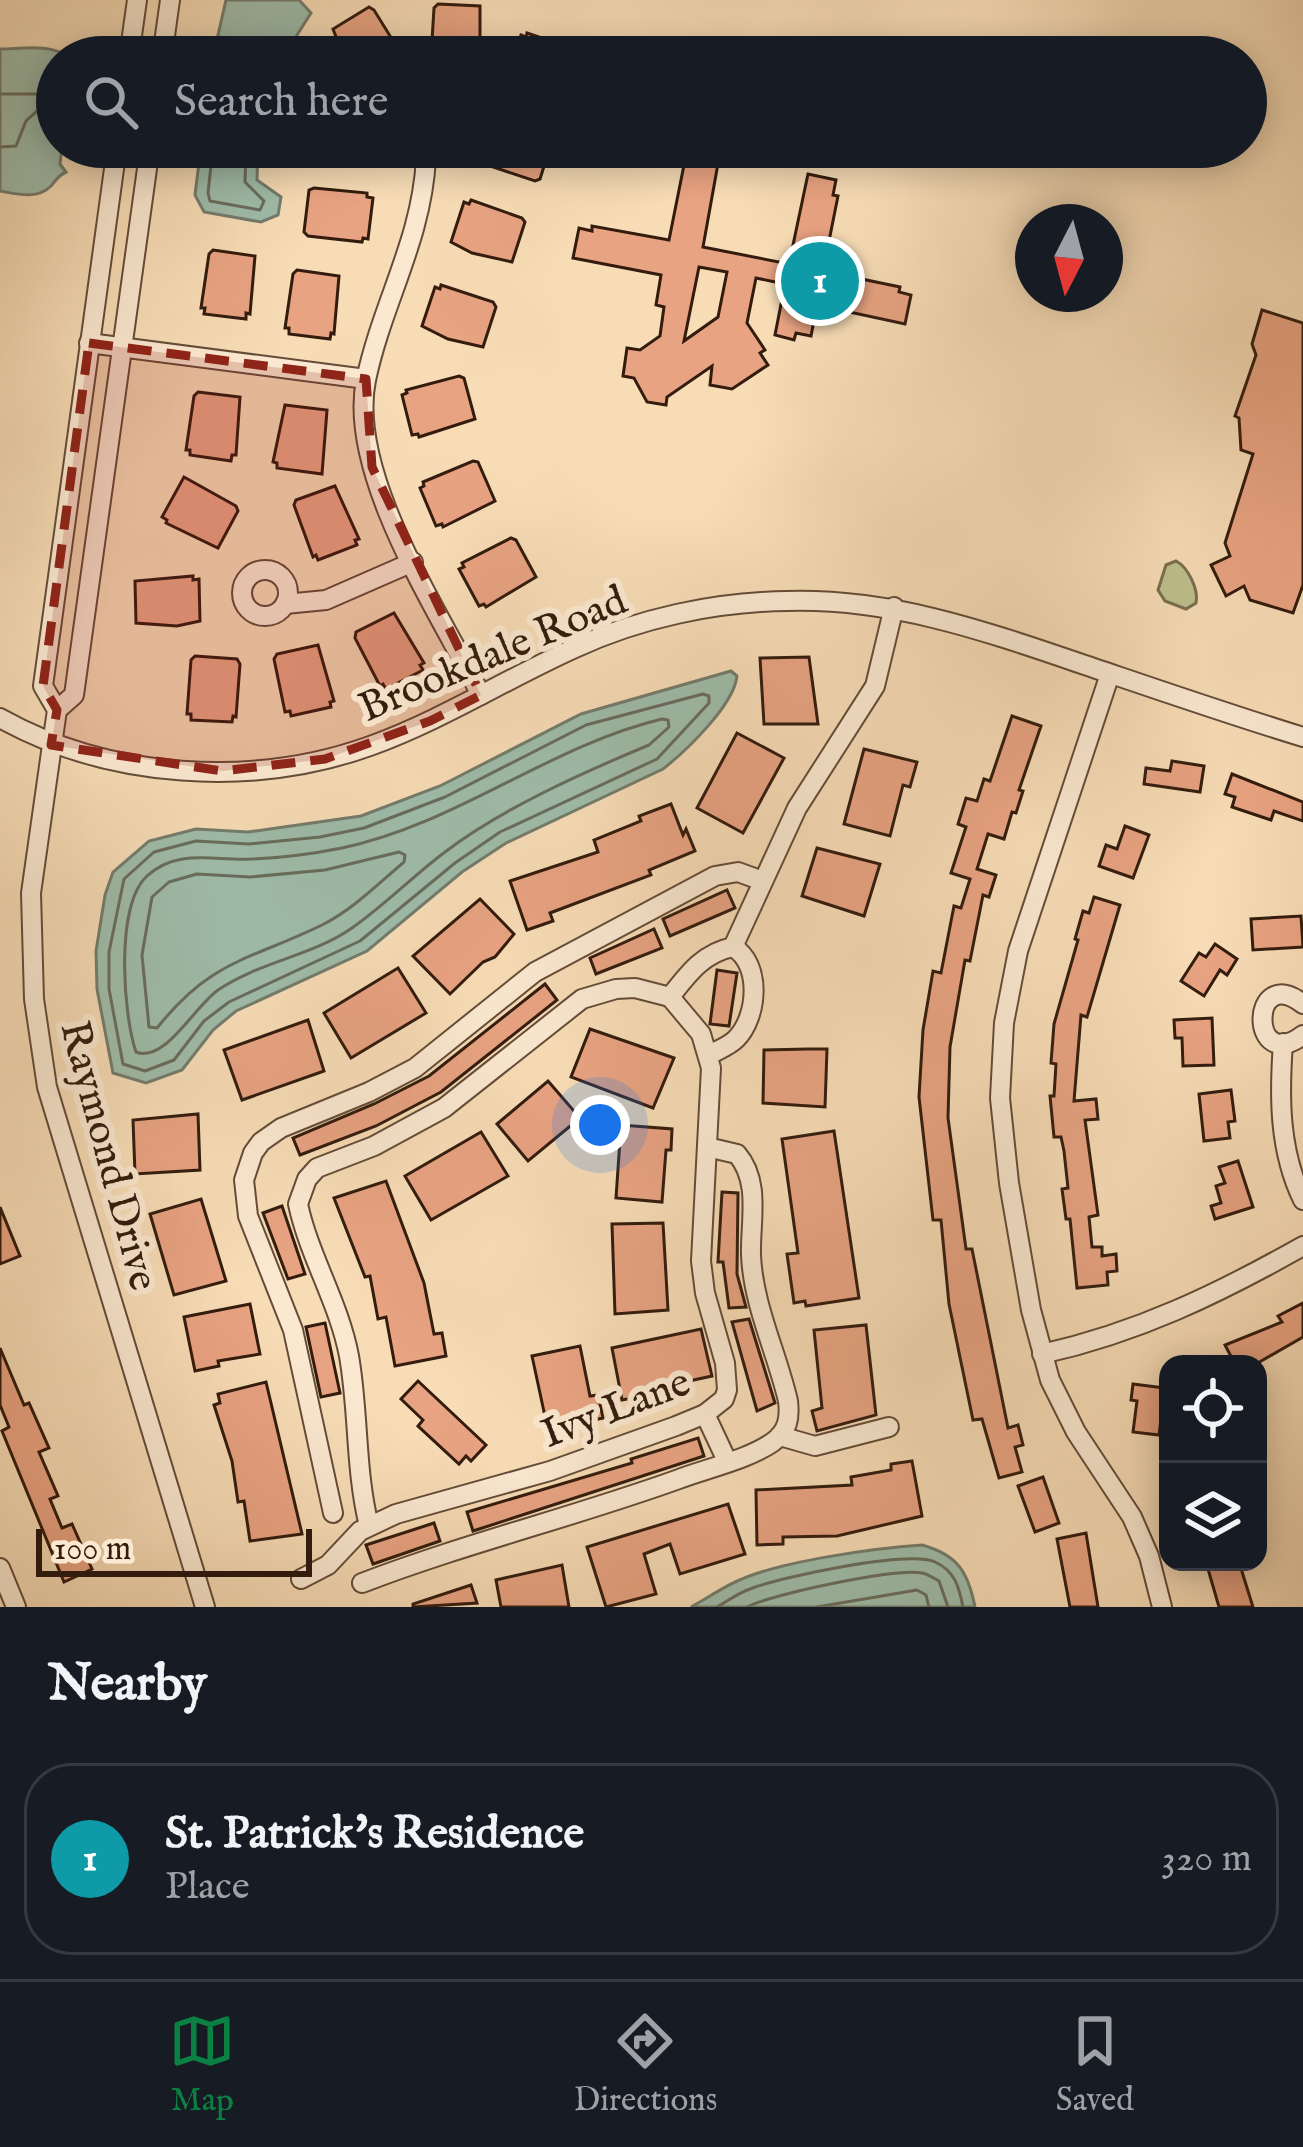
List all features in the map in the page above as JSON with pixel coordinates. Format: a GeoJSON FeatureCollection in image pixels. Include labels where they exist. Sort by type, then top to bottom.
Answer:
{"type":"FeatureCollection","features":[{"type":"Feature","properties":{"kind":"street"},"geometry":{"type":"LineString","coordinates":[[132,36],[137,0]]}},
{"type":"Feature","properties":{"kind":"street"},"geometry":{"type":"LineString","coordinates":[[165,36],[170,0]]}},
{"type":"Feature","properties":{"kind":"street","name":"Raymond Drive"},"geometry":{"type":"LineString","coordinates":[[57,710],[43,686],[113,168]]}},
{"type":"Feature","properties":{"kind":"street","name":"Raymond Drive"},"geometry":{"type":"LineString","coordinates":[[147,168],[74,695],[57,710],[51,745],[31,893],[34,999],[47,1087],[204,1607]]}},
{"type":"Feature","properties":{"kind":"street"},"geometry":{"type":"LineString","coordinates":[[425,168],[423,207],[366,379],[363,422],[372,467],[413,562],[481,695]]}},
{"type":"Feature","properties":{"kind":"street"},"geometry":{"type":"LineString","coordinates":[[89,343],[366,379]]}},
{"type":"Feature","properties":{"kind":"street"},"geometry":{"type":"LineString","coordinates":[[285,604],[326,600],[413,562]]}},
{"type":"Feature","properties":{"kind":"street","name":"Brookdale Road"},"geometry":{"type":"LineString","coordinates":[[0,718],[51,745],[102,759],[178,770],[266,768],[325,759],[368,746],[621,629],[680,614],[785,601],[895,608],[1002,637],[1303,737]]}},
{"type":"Feature","properties":{"kind":"street"},"geometry":{"type":"LineString","coordinates":[[734,947],[760,880],[797,808],[875,686],[895,608]]}},
{"type":"Feature","properties":{"kind":"street"},"geometry":{"type":"LineString","coordinates":[[1110,674],[1018,951],[1001,1046],[1006,1161],[1042,1354],[1056,1396],[1132,1517],[1149,1556],[1162,1607]]}},
{"type":"Feature","properties":{"kind":"street"},"geometry":{"type":"LineString","coordinates":[[333,1513],[287,1312],[244,1196],[247,1166],[261,1142],[281,1128],[402,1076],[535,972],[715,876],[738,872],[760,880]]}},
{"type":"Feature","properties":{"kind":"street"},"geometry":{"type":"LineString","coordinates":[[369,1526],[358,1476],[349,1357],[341,1321],[298,1204],[307,1179],[326,1162],[374,1146],[444,1108],[582,999],[635,988],[670,997],[700,1034],[710,1055],[736,1039],[749,1016],[754,993],[749,964],[741,950],[720,950],[700,962],[670,997]]}},
{"type":"Feature","properties":{"kind":"street"},"geometry":{"type":"LineString","coordinates":[[1303,1004],[1287,995],[1276,997],[1265,1005],[1262,1027],[1270,1039],[1283,1043],[1303,1035]]}},
{"type":"Feature","properties":{"kind":"street"},"geometry":{"type":"LineString","coordinates":[[1283,1043],[1283,1133],[1303,1200]]}},
{"type":"Feature","properties":{"kind":"street","name":"Ivy Lane"},"geometry":{"type":"LineString","coordinates":[[301,1579],[328,1565],[369,1526],[396,1514],[522,1480],[705,1414],[724,1399],[728,1390],[701,1261],[710,1055]]}},
{"type":"Feature","properties":{"kind":"street"},"geometry":{"type":"LineString","coordinates":[[707,1147],[737,1154],[751,1181],[753,1272],[788,1401],[788,1425],[780,1436]]}},
{"type":"Feature","properties":{"kind":"street"},"geometry":{"type":"LineString","coordinates":[[1042,1354],[1122,1334],[1169,1316],[1303,1246]]}},
{"type":"Feature","properties":{"kind":"street"},"geometry":{"type":"LineString","coordinates":[[705,1414],[727,1461]]}},
{"type":"Feature","properties":{"kind":"street"},"geometry":{"type":"LineString","coordinates":[[314,1425],[354,1417]]}},
{"type":"Feature","properties":{"kind":"street","name":"Ivy Lane"},"geometry":{"type":"LineString","coordinates":[[362,1583],[439,1554],[572,1517],[727,1461],[780,1436],[815,1446],[889,1426]]}},
{"type":"Feature","properties":{"kind":"street"},"geometry":{"type":"LineString","coordinates":[[0,1568],[16,1607]]}},
{"type":"Feature","properties":{"kind":"highlighted area"},"geometry":{"type":"Polygon","coordinates":[[[89,343],[366,379],[372,467],[481,695],[430,721],[325,759],[222,771],[51,745],[57,710],[43,686],[89,343]]]}},
{"type":"Feature","properties":{"kind":"green space"},"geometry":{"type":"Polygon","coordinates":[[[1176,561],[1196,592],[1196,603],[1186,609],[1165,601],[1158,590],[1166,565],[1176,561]]]}},
{"type":"Feature","properties":{"kind":"water"},"geometry":{"type":"Polygon","coordinates":[[[226,0],[299,0],[311,13],[296,36],[218,36],[226,0]]]}},
{"type":"Feature","properties":{"kind":"water"},"geometry":{"type":"Polygon","coordinates":[[[36,48],[36,168],[66,172],[40,193],[0,191],[0,49],[36,48]]]}},
{"type":"Feature","properties":{"kind":"water"},"geometry":{"type":"Polygon","coordinates":[[[198,168],[257,168],[257,180],[281,197],[278,215],[261,222],[204,212],[195,195],[198,168]]]}},
{"type":"Feature","properties":{"kind":"water"},"geometry":{"type":"Polygon","coordinates":[[[731,671],[737,676],[734,688],[718,713],[663,769],[506,843],[462,872],[367,951],[236,1011],[213,1030],[182,1070],[146,1083],[113,1073],[97,989],[96,951],[113,872],[149,841],[196,829],[248,832],[361,816],[440,786],[581,714],[731,671]]]}},
{"type":"Feature","properties":{"kind":"water"},"geometry":{"type":"Polygon","coordinates":[[[922,1545],[959,1567],[975,1607],[691,1607],[760,1572],[856,1552],[922,1545]]]}},
{"type":"Feature","properties":{"kind":"building"},"geometry":{"type":"Polygon","coordinates":[[[438,4],[480,6],[480,36],[432,36],[438,4]]]}},
{"type":"Feature","properties":{"kind":"building"},"geometry":{"type":"Polygon","coordinates":[[[369,7],[390,36],[336,36],[333,29],[369,7]]]}},
{"type":"Feature","properties":{"kind":"building"},"geometry":{"type":"Polygon","coordinates":[[[496,168],[543,168],[535,181],[496,168]]]}},
{"type":"Feature","properties":{"kind":"building"},"geometry":{"type":"Polygon","coordinates":[[[683,168],[717,168],[703,247],[789,264],[808,174],[836,180],[833,195],[838,196],[823,271],[900,287],[899,292],[911,295],[905,324],[817,305],[811,336],[796,333],[794,340],[775,335],[785,284],[756,278],[747,323],[765,350],[760,353],[768,365],[732,389],[710,385],[712,366],[667,397],[666,405],[647,402],[634,378],[623,376],[627,348],[640,350],[660,336],[664,307],[656,305],[661,275],[573,258],[579,228],[592,231],[592,226],[669,240],[683,168]],[[699,267],[684,341],[718,317],[727,272],[699,267]]]}},
{"type":"Feature","properties":{"kind":"building"},"geometry":{"type":"Polygon","coordinates":[[[309,190],[367,193],[373,198],[368,239],[308,236],[304,232],[309,190]]]}},
{"type":"Feature","properties":{"kind":"building"},"geometry":{"type":"Polygon","coordinates":[[[471,200],[525,222],[512,262],[472,253],[451,242],[464,202],[471,200]]]}},
{"type":"Feature","properties":{"kind":"building"},"geometry":{"type":"Polygon","coordinates":[[[213,250],[255,256],[246,319],[204,314],[201,308],[213,250]]]}},
{"type":"Feature","properties":{"kind":"building"},"geometry":{"type":"Polygon","coordinates":[[[297,270],[339,276],[330,339],[289,334],[285,328],[297,270]]]}},
{"type":"Feature","properties":{"kind":"building"},"geometry":{"type":"Polygon","coordinates":[[[435,287],[493,302],[496,307],[483,347],[448,339],[422,326],[435,287]]]}},
{"type":"Feature","properties":{"kind":"building"},"geometry":{"type":"Polygon","coordinates":[[[1262,310],[1303,323],[1303,585],[1293,613],[1250,600],[1244,586],[1226,596],[1211,565],[1230,556],[1225,543],[1253,454],[1241,450],[1235,416],[1256,355],[1252,344],[1262,310]]]}},
{"type":"Feature","properties":{"kind":"building"},"geometry":{"type":"Polygon","coordinates":[[[464,378],[475,419],[419,437],[412,435],[402,395],[464,378]]]}},
{"type":"Feature","properties":{"kind":"building"},"geometry":{"type":"Polygon","coordinates":[[[198,392],[240,397],[236,455],[231,461],[190,455],[186,450],[198,392]]]}},
{"type":"Feature","properties":{"kind":"building"},"geometry":{"type":"Polygon","coordinates":[[[285,405],[327,410],[322,474],[277,468],[273,462],[285,405]]]}},
{"type":"Feature","properties":{"kind":"building"},"geometry":{"type":"Polygon","coordinates":[[[478,462],[495,501],[443,527],[436,526],[420,488],[423,482],[478,462]]]}},
{"type":"Feature","properties":{"kind":"building"},"geometry":{"type":"Polygon","coordinates":[[[184,477],[236,506],[238,511],[218,548],[162,517],[184,477]]]}},
{"type":"Feature","properties":{"kind":"building"},"geometry":{"type":"Polygon","coordinates":[[[335,486],[359,539],[357,545],[318,560],[294,505],[296,500],[335,486]]]}},
{"type":"Feature","properties":{"kind":"building"},"geometry":{"type":"Polygon","coordinates":[[[511,538],[536,577],[486,607],[479,606],[459,569],[462,563],[511,538]]]}},
{"type":"Feature","properties":{"kind":"building"},"geometry":{"type":"Polygon","coordinates":[[[199,579],[200,621],[177,626],[136,623],[135,581],[199,579]]]}},
{"type":"Feature","properties":{"kind":"building"},"geometry":{"type":"Polygon","coordinates":[[[394,613],[424,663],[420,665],[423,670],[386,689],[355,638],[356,632],[394,613]]]}},
{"type":"Feature","properties":{"kind":"building"},"geometry":{"type":"Polygon","coordinates":[[[318,645],[334,701],[331,707],[291,716],[290,711],[285,712],[274,659],[277,654],[318,645]]]}},
{"type":"Feature","properties":{"kind":"building"},"geometry":{"type":"Polygon","coordinates":[[[195,656],[237,659],[240,664],[232,722],[191,720],[187,714],[195,656]]]}},
{"type":"Feature","properties":{"kind":"building"},"geometry":{"type":"Polygon","coordinates":[[[809,657],[818,724],[764,724],[760,658],[809,657]]]}},
{"type":"Feature","properties":{"kind":"building"},"geometry":{"type":"Polygon","coordinates":[[[1012,716],[1041,726],[1016,813],[1012,812],[1004,839],[988,834],[977,869],[996,875],[989,897],[983,895],[970,961],[965,960],[950,1047],[948,1118],[966,1249],[972,1249],[1008,1428],[1018,1425],[1023,1445],[1015,1447],[1022,1472],[999,1478],[982,1419],[973,1420],[949,1304],[941,1220],[933,1220],[919,1097],[933,971],[941,973],[954,906],[961,908],[970,879],[951,873],[966,827],[958,824],[966,798],[977,801],[984,779],[990,781],[1012,716]]]}},
{"type":"Feature","properties":{"kind":"building"},"geometry":{"type":"Polygon","coordinates":[[[737,733],[784,758],[743,833],[697,808],[737,733]]]}},
{"type":"Feature","properties":{"kind":"building"},"geometry":{"type":"Polygon","coordinates":[[[864,749],[917,762],[910,787],[903,785],[890,836],[844,824],[864,749]]]}},
{"type":"Feature","properties":{"kind":"building"},"geometry":{"type":"Polygon","coordinates":[[[1172,761],[1204,766],[1200,792],[1144,784],[1146,768],[1170,771],[1172,761]]]}},
{"type":"Feature","properties":{"kind":"building"},"geometry":{"type":"Polygon","coordinates":[[[1232,774],[1303,802],[1303,821],[1274,811],[1271,820],[1232,807],[1235,797],[1225,794],[1232,774]]]}},
{"type":"Feature","properties":{"kind":"building"},"geometry":{"type":"Polygon","coordinates":[[[671,804],[695,851],[649,870],[651,875],[550,913],[553,921],[527,930],[510,881],[598,852],[594,840],[671,804]]]}},
{"type":"Feature","properties":{"kind":"building"},"geometry":{"type":"Polygon","coordinates":[[[1125,826],[1149,835],[1133,878],[1099,866],[1106,845],[1117,849],[1125,826]]]}},
{"type":"Feature","properties":{"kind":"building"},"geometry":{"type":"Polygon","coordinates":[[[817,848],[880,864],[864,916],[802,896],[817,848]]]}},
{"type":"Feature","properties":{"kind":"building"},"geometry":{"type":"Polygon","coordinates":[[[727,890],[735,908],[670,936],[663,919],[727,890]]]}},
{"type":"Feature","properties":{"kind":"building"},"geometry":{"type":"Polygon","coordinates":[[[1094,897],[1120,905],[1087,1017],[1081,1015],[1074,1101],[1096,1099],[1098,1119],[1085,1120],[1098,1215],[1089,1217],[1092,1247],[1102,1247],[1102,1256],[1116,1254],[1117,1271],[1107,1272],[1108,1285],[1077,1288],[1062,1189],[1068,1188],[1064,1151],[1061,1137],[1054,1137],[1050,1096],[1054,1096],[1056,1064],[1051,1063],[1054,1024],[1075,939],[1083,911],[1089,913],[1094,897]]]}},
{"type":"Feature","properties":{"kind":"building"},"geometry":{"type":"Polygon","coordinates":[[[480,899],[514,934],[495,957],[483,962],[450,994],[413,956],[480,899]]]}},
{"type":"Feature","properties":{"kind":"building"},"geometry":{"type":"Polygon","coordinates":[[[1301,916],[1303,947],[1253,950],[1251,919],[1301,916]]]}},
{"type":"Feature","properties":{"kind":"building"},"geometry":{"type":"Polygon","coordinates":[[[654,929],[662,948],[596,974],[590,958],[654,929]]]}},
{"type":"Feature","properties":{"kind":"building"},"geometry":{"type":"Polygon","coordinates":[[[1215,944],[1237,959],[1227,975],[1220,970],[1204,996],[1181,981],[1199,953],[1206,957],[1215,944]]]}},
{"type":"Feature","properties":{"kind":"building"},"geometry":{"type":"Polygon","coordinates":[[[398,968],[426,1013],[351,1058],[324,1013],[398,968]]]}},
{"type":"Feature","properties":{"kind":"building"},"geometry":{"type":"Polygon","coordinates":[[[717,970],[737,973],[729,1026],[710,1024],[717,970]]]}},
{"type":"Feature","properties":{"kind":"building"},"geometry":{"type":"Polygon","coordinates":[[[545,984],[557,1000],[441,1092],[376,1126],[300,1155],[293,1138],[429,1076],[545,984]]]}},
{"type":"Feature","properties":{"kind":"building"},"geometry":{"type":"Polygon","coordinates":[[[1212,1018],[1214,1065],[1183,1066],[1182,1038],[1175,1038],[1174,1020],[1212,1018]]]}},
{"type":"Feature","properties":{"kind":"building"},"geometry":{"type":"Polygon","coordinates":[[[308,1020],[324,1071],[242,1100],[224,1050],[308,1020]]]}},
{"type":"Feature","properties":{"kind":"building"},"geometry":{"type":"Polygon","coordinates":[[[590,1029],[674,1058],[653,1108],[571,1077],[590,1029]]]}},
{"type":"Feature","properties":{"kind":"building"},"geometry":{"type":"Polygon","coordinates":[[[827,1049],[825,1107],[763,1103],[764,1050],[827,1049]]]}},
{"type":"Feature","properties":{"kind":"building"},"geometry":{"type":"Polygon","coordinates":[[[548,1081],[580,1118],[528,1161],[497,1124],[548,1081]]]}},
{"type":"Feature","properties":{"kind":"building"},"geometry":{"type":"Polygon","coordinates":[[[1231,1090],[1235,1121],[1228,1122],[1230,1138],[1204,1141],[1199,1094],[1231,1090]]]}},
{"type":"Feature","properties":{"kind":"building"},"geometry":{"type":"Polygon","coordinates":[[[198,1114],[200,1170],[135,1174],[133,1120],[198,1114]]]}},
{"type":"Feature","properties":{"kind":"building"},"geometry":{"type":"Polygon","coordinates":[[[621,1125],[672,1129],[662,1202],[616,1198],[621,1125]]]}},
{"type":"Feature","properties":{"kind":"building"},"geometry":{"type":"Polygon","coordinates":[[[834,1131],[859,1298],[806,1306],[805,1301],[794,1303],[787,1254],[798,1253],[782,1139],[834,1131]]]}},
{"type":"Feature","properties":{"kind":"building"},"geometry":{"type":"Polygon","coordinates":[[[481,1132],[508,1176],[431,1220],[405,1176],[481,1132]]]}},
{"type":"Feature","properties":{"kind":"building"},"geometry":{"type":"Polygon","coordinates":[[[1238,1161],[1253,1207],[1215,1219],[1211,1206],[1221,1203],[1216,1186],[1225,1183],[1219,1167],[1238,1161]]]}},
{"type":"Feature","properties":{"kind":"building"},"geometry":{"type":"Polygon","coordinates":[[[386,1181],[424,1283],[434,1334],[442,1333],[446,1356],[395,1366],[386,1317],[378,1319],[370,1276],[365,1277],[334,1198],[386,1181]]]}},
{"type":"Feature","properties":{"kind":"building"},"geometry":{"type":"Polygon","coordinates":[[[722,1192],[738,1193],[737,1274],[746,1307],[729,1308],[723,1262],[718,1262],[722,1192]]]}},
{"type":"Feature","properties":{"kind":"building"},"geometry":{"type":"Polygon","coordinates":[[[201,1199],[226,1281],[174,1295],[150,1214],[201,1199]]]}},
{"type":"Feature","properties":{"kind":"building"},"geometry":{"type":"Polygon","coordinates":[[[282,1206],[305,1274],[288,1279],[263,1213],[282,1206]]]}},
{"type":"Feature","properties":{"kind":"building"},"geometry":{"type":"Polygon","coordinates":[[[0,1207],[20,1256],[0,1264],[0,1207]]]}},
{"type":"Feature","properties":{"kind":"building"},"geometry":{"type":"Polygon","coordinates":[[[663,1223],[668,1310],[615,1314],[612,1224],[663,1223]]]}},
{"type":"Feature","properties":{"kind":"building"},"geometry":{"type":"Polygon","coordinates":[[[1303,1303],[1303,1337],[1267,1358],[1230,1355],[1225,1345],[1282,1322],[1278,1316],[1303,1303]]]}},
{"type":"Feature","properties":{"kind":"building"},"geometry":{"type":"Polygon","coordinates":[[[250,1304],[260,1354],[218,1361],[219,1366],[195,1371],[184,1317],[250,1304]]]}},
{"type":"Feature","properties":{"kind":"building"},"geometry":{"type":"Polygon","coordinates":[[[749,1319],[775,1403],[757,1411],[732,1322],[749,1319]]]}},
{"type":"Feature","properties":{"kind":"building"},"geometry":{"type":"Polygon","coordinates":[[[325,1323],[340,1393],[321,1397],[306,1327],[325,1323]]]}},
{"type":"Feature","properties":{"kind":"building"},"geometry":{"type":"Polygon","coordinates":[[[866,1325],[876,1415],[817,1431],[812,1411],[822,1408],[814,1330],[866,1325]]]}},
{"type":"Feature","properties":{"kind":"building"},"geometry":{"type":"Polygon","coordinates":[[[701,1329],[712,1376],[622,1400],[612,1348],[701,1329]]]}},
{"type":"Feature","properties":{"kind":"building"},"geometry":{"type":"Polygon","coordinates":[[[580,1346],[590,1396],[598,1395],[603,1418],[563,1426],[564,1432],[549,1435],[532,1356],[580,1346]]]}},
{"type":"Feature","properties":{"kind":"building"},"geometry":{"type":"Polygon","coordinates":[[[0,1348],[49,1448],[39,1452],[58,1496],[50,1499],[62,1528],[72,1524],[92,1569],[64,1582],[2,1431],[9,1427],[0,1405],[0,1348]]]}},
{"type":"Feature","properties":{"kind":"building"},"geometry":{"type":"Polygon","coordinates":[[[418,1381],[486,1445],[471,1461],[466,1456],[459,1464],[418,1426],[423,1420],[401,1399],[418,1381]]]}},
{"type":"Feature","properties":{"kind":"building"},"geometry":{"type":"Polygon","coordinates":[[[266,1382],[302,1534],[250,1541],[244,1501],[238,1502],[232,1461],[214,1405],[220,1403],[218,1394],[266,1382]]]}},
{"type":"Feature","properties":{"kind":"building"},"geometry":{"type":"Polygon","coordinates":[[[1133,1384],[1159,1387],[1159,1435],[1133,1432],[1137,1401],[1131,1400],[1133,1384]]]}},
{"type":"Feature","properties":{"kind":"building"},"geometry":{"type":"Polygon","coordinates":[[[698,1438],[704,1456],[473,1531],[467,1512],[632,1463],[631,1459],[698,1438]]]}},
{"type":"Feature","properties":{"kind":"building"},"geometry":{"type":"Polygon","coordinates":[[[912,1461],[922,1516],[837,1536],[783,1537],[783,1544],[757,1545],[756,1490],[852,1485],[851,1477],[912,1461]]]}},
{"type":"Feature","properties":{"kind":"building"},"geometry":{"type":"Polygon","coordinates":[[[1043,1477],[1059,1523],[1035,1532],[1018,1486],[1043,1477]]]}},
{"type":"Feature","properties":{"kind":"building"},"geometry":{"type":"Polygon","coordinates":[[[728,1504],[745,1554],[680,1574],[670,1544],[644,1554],[656,1594],[606,1607],[587,1547],[728,1504]]]}},
{"type":"Feature","properties":{"kind":"building"},"geometry":{"type":"Polygon","coordinates":[[[434,1523],[440,1541],[373,1564],[366,1545],[434,1523]]]}},
{"type":"Feature","properties":{"kind":"building"},"geometry":{"type":"Polygon","coordinates":[[[1086,1533],[1098,1607],[1070,1607],[1057,1539],[1086,1533]]]}},
{"type":"Feature","properties":{"kind":"building"},"geometry":{"type":"Polygon","coordinates":[[[562,1565],[569,1607],[501,1607],[496,1580],[562,1565]]]}},
{"type":"Feature","properties":{"kind":"building"},"geometry":{"type":"Polygon","coordinates":[[[1209,1571],[1242,1571],[1253,1607],[1219,1607],[1209,1571]]]}},
{"type":"Feature","properties":{"kind":"building"},"geometry":{"type":"Polygon","coordinates":[[[471,1585],[477,1603],[413,1607],[413,1604],[471,1585]]]}},
{"type":"Feature","properties":{"kind":"place","name":"St. Patrick's Residence"},"geometry":{"type":"Point","coordinates":[820,281]}}]}
